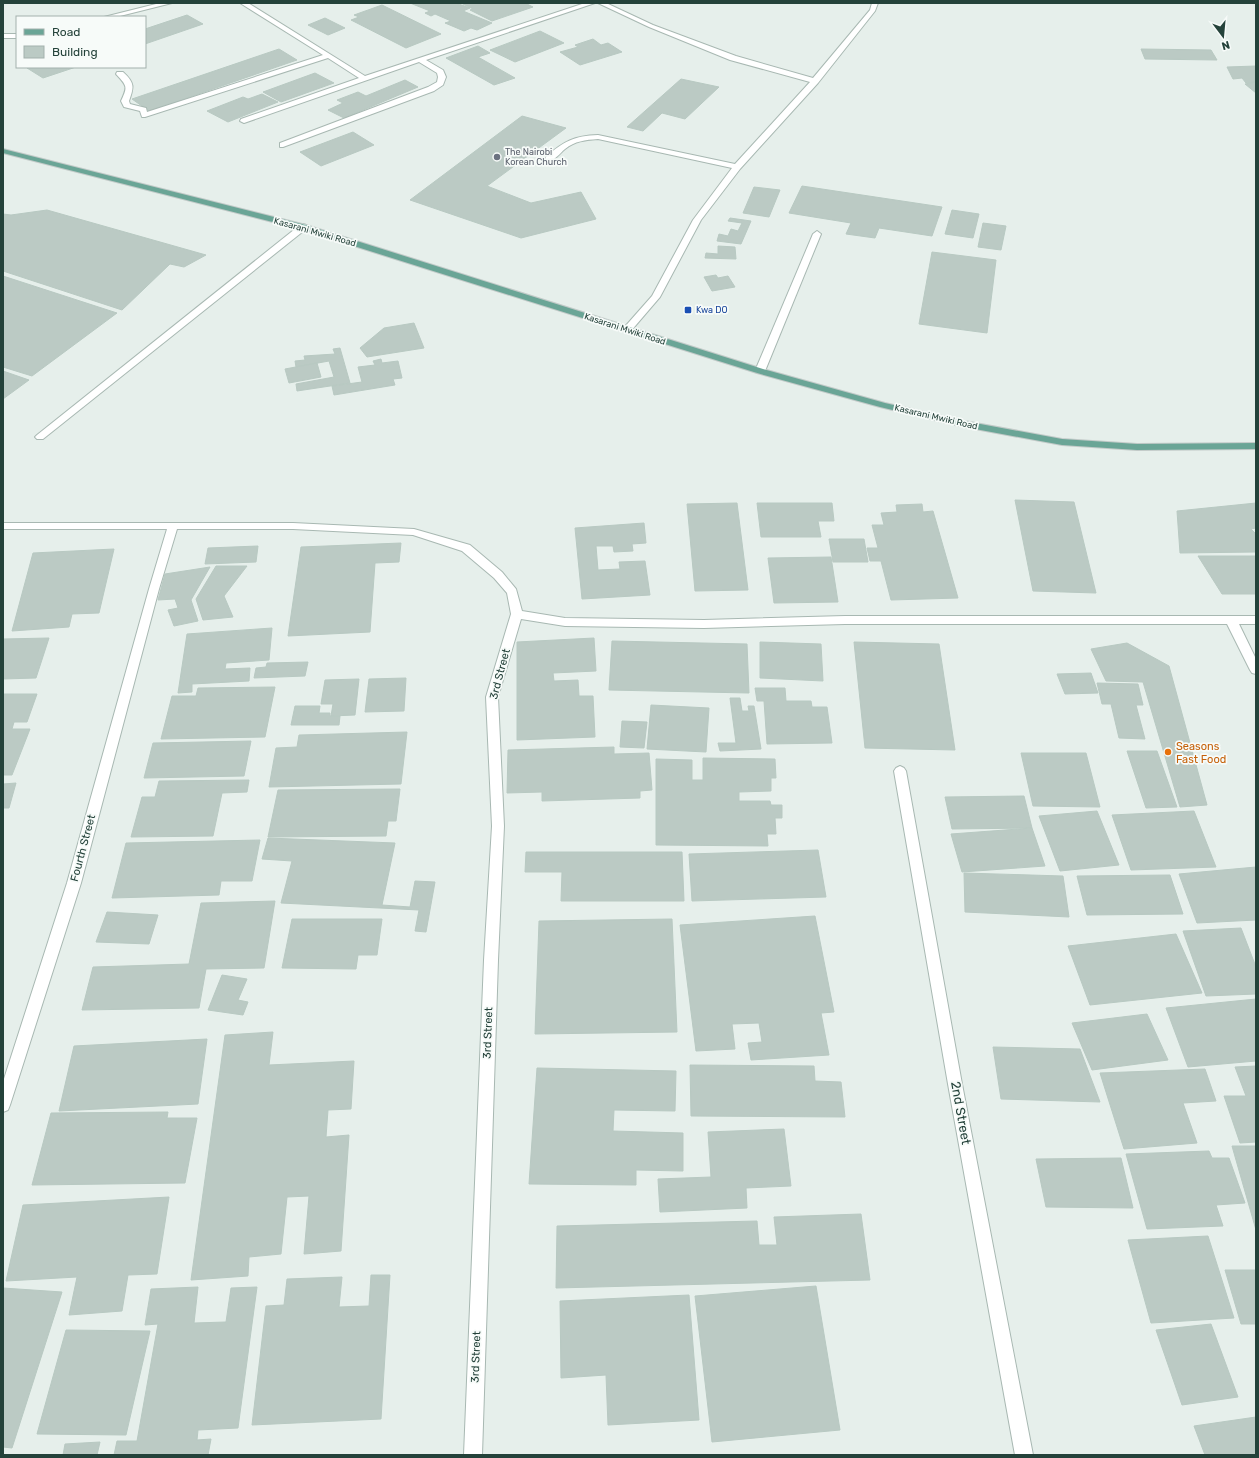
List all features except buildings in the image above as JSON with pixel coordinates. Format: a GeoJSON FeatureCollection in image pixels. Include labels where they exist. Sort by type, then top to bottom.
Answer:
{"type":"FeatureCollection","features":[{"type":"Feature","properties":{"kind":"main road","name":"Kasarani Mwiki Road"},"geometry":{"type":"LineString","coordinates":[[3,151],[303,227],[760,371],[833,392],[959,423],[1062,442],[1137,447],[1256,446]]}},
{"type":"Feature","properties":{"kind":"street"},"geometry":{"type":"LineString","coordinates":[[111,16],[169,3]]}},
{"type":"Feature","properties":{"kind":"street"},"geometry":{"type":"LineString","coordinates":[[242,3],[364,78]]}},
{"type":"Feature","properties":{"kind":"street"},"geometry":{"type":"LineString","coordinates":[[244,121],[420,59],[592,3]]}},
{"type":"Feature","properties":{"kind":"street"},"geometry":{"type":"LineString","coordinates":[[601,3],[651,26],[733,58],[815,81]]}},
{"type":"Feature","properties":{"kind":"street"},"geometry":{"type":"LineString","coordinates":[[627,330],[656,297],[697,220],[737,167],[815,81],[872,10],[875,3]]}},
{"type":"Feature","properties":{"kind":"street"},"geometry":{"type":"LineString","coordinates":[[3,36],[16,36]]}},
{"type":"Feature","properties":{"kind":"street"},"geometry":{"type":"LineString","coordinates":[[120,74],[130,83],[125,101],[127,105],[143,110],[145,115],[328,56]]}},
{"type":"Feature","properties":{"kind":"street"},"geometry":{"type":"LineString","coordinates":[[283,146],[431,89],[440,83],[442,77],[440,72],[420,59]]}},
{"type":"Feature","properties":{"kind":"street"},"geometry":{"type":"LineString","coordinates":[[549,159],[567,142],[582,138],[598,137],[737,167]]}},
{"type":"Feature","properties":{"kind":"street"},"geometry":{"type":"LineString","coordinates":[[40,437],[303,227]]}},
{"type":"Feature","properties":{"kind":"street"},"geometry":{"type":"LineString","coordinates":[[760,371],[818,234]]}},
{"type":"Feature","properties":{"kind":"street"},"geometry":{"type":"LineString","coordinates":[[3,526],[293,526],[414,532],[466,548],[498,576],[512,592],[517,614],[565,622],[704,624],[845,620],[1256,620]]}},
{"type":"Feature","properties":{"kind":"street","name":"Fourth Street"},"geometry":{"type":"LineString","coordinates":[[3,1105],[74,883],[154,589],[173,526]]}},
{"type":"Feature","properties":{"kind":"street","name":"3rd Street"},"geometry":{"type":"LineString","coordinates":[[473,1455],[491,960],[498,826],[492,697],[517,614]]}},
{"type":"Feature","properties":{"kind":"street"},"geometry":{"type":"LineString","coordinates":[[1231,620],[1256,670]]}},
{"type":"Feature","properties":{"kind":"street","name":"2nd Street"},"geometry":{"type":"LineString","coordinates":[[900,771],[1024,1455]]}},
{"type":"Feature","properties":{"kind":"place","name":"The Nairobi Korean Church"},"geometry":{"type":"Point","coordinates":[497,157]}},
{"type":"Feature","properties":{"kind":"place","name":"Kwa DO"},"geometry":{"type":"Point","coordinates":[688,310]}},
{"type":"Feature","properties":{"kind":"place","name":"Seasons Fast Food"},"geometry":{"type":"Point","coordinates":[1168,752]}}]}
